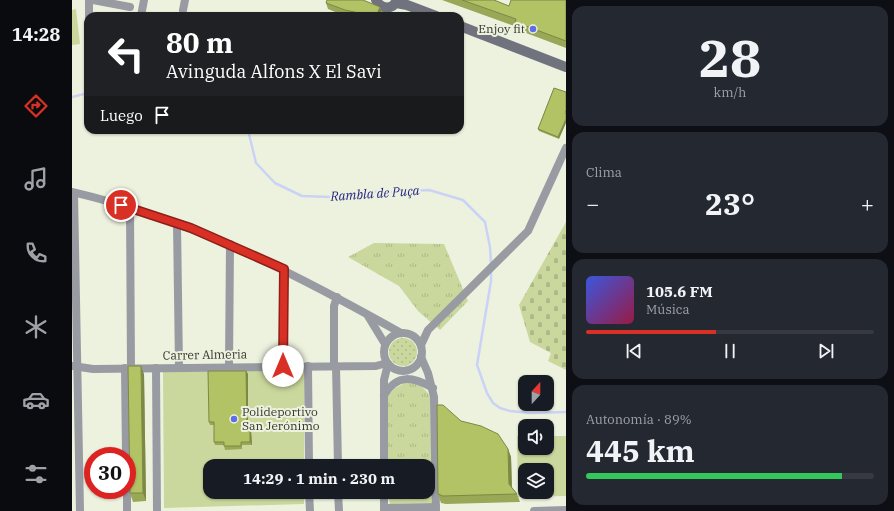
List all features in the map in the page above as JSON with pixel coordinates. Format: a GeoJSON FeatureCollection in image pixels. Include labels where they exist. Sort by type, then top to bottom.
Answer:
{"type":"FeatureCollection","features":[{"type":"Feature","properties":{"kind":"street"},"geometry":{"type":"LineString","coordinates":[[89,0],[90,12]]}},
{"type":"Feature","properties":{"kind":"street"},"geometry":{"type":"LineString","coordinates":[[93,0],[130,7]]}},
{"type":"Feature","properties":{"kind":"street"},"geometry":{"type":"LineString","coordinates":[[142,12],[144,0]]}},
{"type":"Feature","properties":{"kind":"street"},"geometry":{"type":"LineString","coordinates":[[183,10],[184,0]]}},
{"type":"Feature","properties":{"kind":"street"},"geometry":{"type":"LineString","coordinates":[[376,1],[380,6],[396,5],[421,12]]}},
{"type":"Feature","properties":{"kind":"street"},"geometry":{"type":"LineString","coordinates":[[464,28],[566,67]]}},
{"type":"Feature","properties":{"kind":"street"},"geometry":{"type":"LineString","coordinates":[[384,509],[436,509],[433,388],[421,358],[421,346],[428,330],[528,231],[566,148]]}},
{"type":"Feature","properties":{"kind":"street"},"geometry":{"type":"LineString","coordinates":[[80,511],[76,471],[75,426],[73,193],[130,208],[177,223],[230,244],[284,269],[401,333],[413,336],[428,330]]}},
{"type":"Feature","properties":{"kind":"street"},"geometry":{"type":"LineString","coordinates":[[126,447],[130,208]]}},
{"type":"Feature","properties":{"kind":"street"},"geometry":{"type":"LineString","coordinates":[[177,223],[179,368]]}},
{"type":"Feature","properties":{"kind":"street"},"geometry":{"type":"LineString","coordinates":[[229,366],[230,244]]}},
{"type":"Feature","properties":{"kind":"street"},"geometry":{"type":"LineString","coordinates":[[283,366],[284,269]]}},
{"type":"Feature","properties":{"kind":"street"},"geometry":{"type":"LineString","coordinates":[[337,297],[334,306],[338,459]]}},
{"type":"Feature","properties":{"kind":"street"},"geometry":{"type":"LineString","coordinates":[[367,314],[385,344],[384,357],[388,363],[398,370],[404,371],[414,367],[421,358]]}},
{"type":"Feature","properties":{"kind":"street"},"geometry":{"type":"LineString","coordinates":[[385,344],[392,336],[401,333]]}},
{"type":"Feature","properties":{"kind":"street"},"geometry":{"type":"LineString","coordinates":[[413,336],[421,346]]}},
{"type":"Feature","properties":{"kind":"street"},"geometry":{"type":"LineString","coordinates":[[384,459],[384,374],[388,363]]}},
{"type":"Feature","properties":{"kind":"street","name":"Carrer Almeria"},"geometry":{"type":"LineString","coordinates":[[74,366],[93,369],[229,366],[376,366],[388,363]]}},
{"type":"Feature","properties":{"kind":"street"},"geometry":{"type":"LineString","coordinates":[[308,366],[309,459]]}},
{"type":"Feature","properties":{"kind":"street"},"geometry":{"type":"LineString","coordinates":[[376,366],[384,374]]}},
{"type":"Feature","properties":{"kind":"street"},"geometry":{"type":"LineString","coordinates":[[156,368],[157,511]]}},
{"type":"Feature","properties":{"kind":"street"},"geometry":{"type":"LineString","coordinates":[[384,395],[393,384],[404,379],[412,378],[433,388]]}},
{"type":"Feature","properties":{"kind":"street"},"geometry":{"type":"LineString","coordinates":[[127,499],[127,511]]}},
{"type":"Feature","properties":{"kind":"street"},"geometry":{"type":"LineString","coordinates":[[310,499],[310,511]]}},
{"type":"Feature","properties":{"kind":"street"},"geometry":{"type":"LineString","coordinates":[[338,499],[339,511]]}},
{"type":"Feature","properties":{"kind":"street"},"geometry":{"type":"LineString","coordinates":[[534,511],[566,510]]}},
{"type":"Feature","properties":{"kind":"green space"},"geometry":{"type":"Polygon","coordinates":[[[76,9],[80,44],[72,45],[72,10],[76,9]]]}},
{"type":"Feature","properties":{"kind":"green space"},"geometry":{"type":"Polygon","coordinates":[[[566,222],[566,370],[548,361],[551,353],[530,342],[519,305],[566,222]]]}},
{"type":"Feature","properties":{"kind":"green space"},"geometry":{"type":"Polygon","coordinates":[[[374,243],[444,244],[468,301],[440,330],[418,311],[399,286],[348,257],[374,243]]]}},
{"type":"Feature","properties":{"kind":"green space"},"geometry":{"type":"Polygon","coordinates":[[[403,338],[409,339],[413,342],[416,346],[416,358],[413,362],[409,365],[403,366],[397,365],[393,362],[390,358],[389,352],[390,346],[393,342],[397,339],[403,338]]]}},
{"type":"Feature","properties":{"kind":"green space","name":"Polideportivo San Jerónimo"},"geometry":{"type":"Polygon","coordinates":[[[304,370],[304,459],[203,459],[203,499],[304,499],[304,504],[164,508],[163,372],[304,370]]]}},
{"type":"Feature","properties":{"kind":"green space"},"geometry":{"type":"Polygon","coordinates":[[[407,382],[419,385],[428,393],[432,401],[433,459],[387,459],[388,396],[395,388],[407,382]]]}},
{"type":"Feature","properties":{"kind":"green space"},"geometry":{"type":"Polygon","coordinates":[[[517,436],[518,455],[554,455],[554,436],[566,436],[566,496],[554,496],[554,463],[518,463],[518,497],[517,436]]]}},
{"type":"Feature","properties":{"kind":"green space"},"geometry":{"type":"Polygon","coordinates":[[[389,499],[434,499],[432,503],[390,504],[389,499]]]}},
{"type":"Feature","properties":{"kind":"building"},"geometry":{"type":"Polygon","coordinates":[[[327,0],[363,0],[380,7],[378,12],[354,12],[326,3],[327,0]]]}},
{"type":"Feature","properties":{"kind":"building"},"geometry":{"type":"Polygon","coordinates":[[[462,0],[494,0],[509,6],[511,0],[566,0],[566,41],[515,22],[516,19],[462,0]]]}},
{"type":"Feature","properties":{"kind":"building"},"geometry":{"type":"Polygon","coordinates":[[[554,88],[566,92],[566,119],[558,137],[538,129],[554,88]]]}},
{"type":"Feature","properties":{"kind":"building"},"geometry":{"type":"Polygon","coordinates":[[[128,366],[141,366],[143,493],[136,493],[136,447],[129,447],[128,366]]]}},
{"type":"Feature","properties":{"kind":"building"},"geometry":{"type":"Polygon","coordinates":[[[208,371],[246,371],[247,428],[250,428],[250,442],[241,442],[241,446],[224,446],[224,442],[214,442],[214,422],[209,422],[208,371]]]}},
{"type":"Feature","properties":{"kind":"building"},"geometry":{"type":"Polygon","coordinates":[[[437,405],[443,405],[461,421],[481,426],[498,434],[508,449],[509,484],[517,494],[443,496],[438,494],[437,405]]]}},
{"type":"Feature","properties":{"kind":"waterway","name":"Rambla de Puça"},"geometry":{"type":"LineString","coordinates":[[72,97],[84,94]]}},
{"type":"Feature","properties":{"kind":"waterway","name":"Rambla de Puça"},"geometry":{"type":"LineString","coordinates":[[249,134],[256,163],[275,183],[302,196],[331,197],[363,192],[429,190],[463,200],[485,222],[490,247],[491,264]]}},
{"type":"Feature","properties":{"kind":"waterway","name":"Rambla de Puça"},"geometry":{"type":"LineString","coordinates":[[491,271],[491,281],[477,365],[487,393],[493,403],[500,408],[510,411],[530,413],[566,412]]}},
{"type":"Feature","properties":{"kind":"place","name":"Enjoy fit"},"geometry":{"type":"Point","coordinates":[533,29]}},
{"type":"Feature","properties":{"kind":"place","name":"Polideportivo San Jerónimo"},"geometry":{"type":"Point","coordinates":[234,419]}},
{"type":"Feature","properties":{"kind":"route"},"geometry":{"type":"LineString","coordinates":[[121,205],[191,228],[284,269],[283,366]]}}]}
